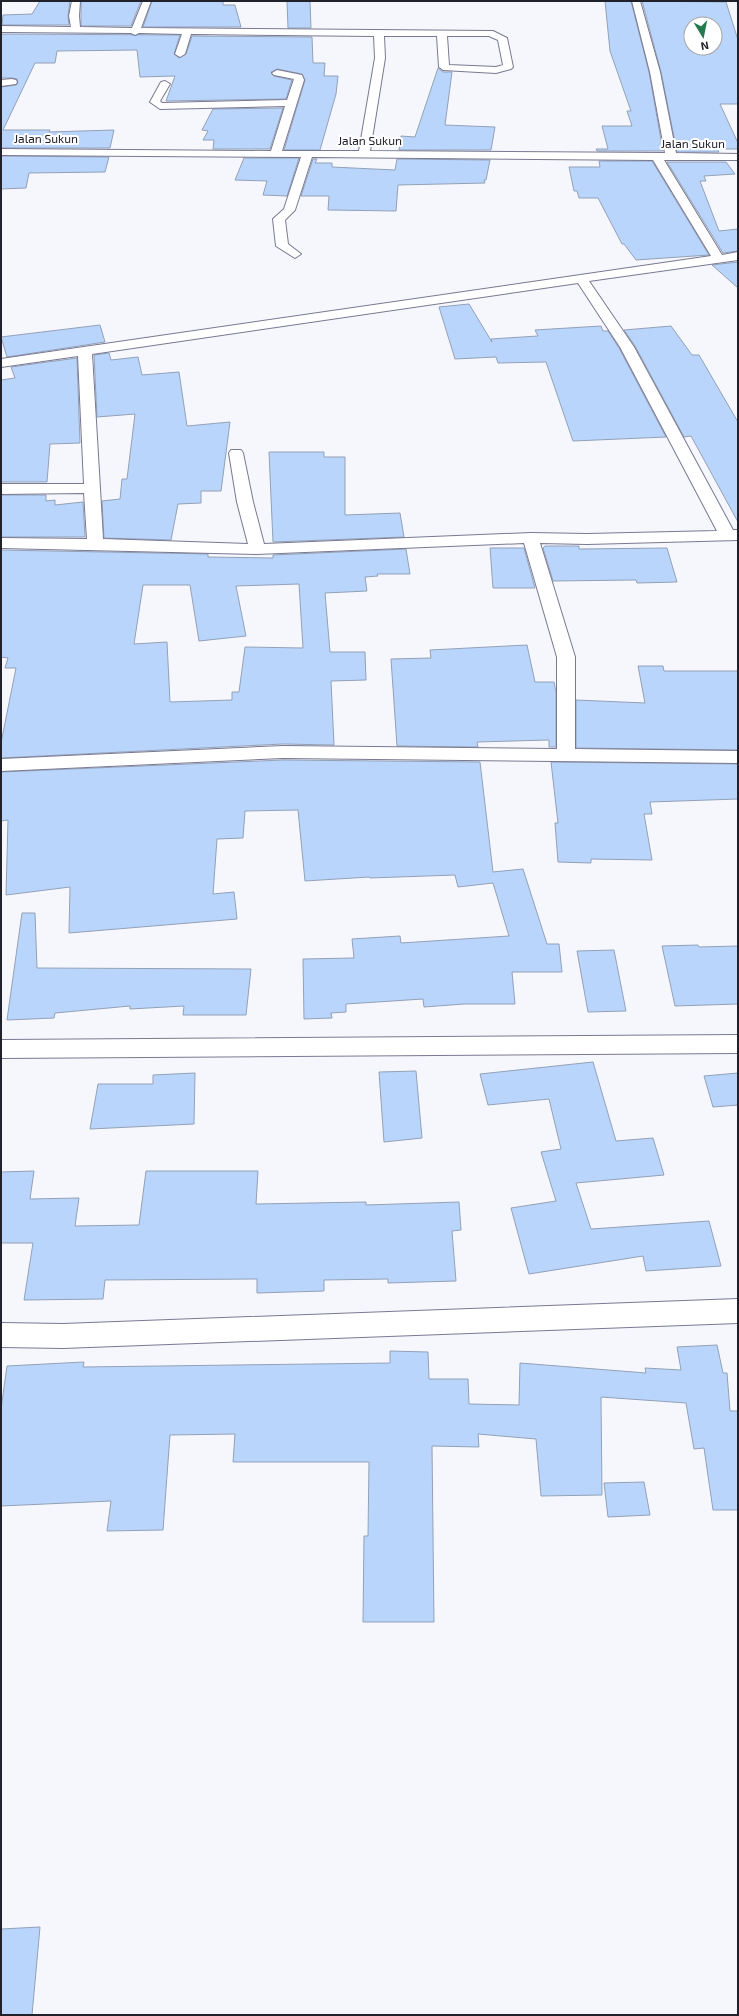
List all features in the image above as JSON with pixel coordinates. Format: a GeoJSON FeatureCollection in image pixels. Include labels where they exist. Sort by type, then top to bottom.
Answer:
{"type":"FeatureCollection","features":[{"type":"Feature","properties":{"kind":"street"},"geometry":{"type":"LineString","coordinates":[[76,1],[74,16],[76,31]]}},
{"type":"Feature","properties":{"kind":"street"},"geometry":{"type":"LineString","coordinates":[[135,32],[147,1]]}},
{"type":"Feature","properties":{"kind":"street"},"geometry":{"type":"LineString","coordinates":[[636,1],[655,72],[671,157]]}},
{"type":"Feature","properties":{"kind":"street"},"geometry":{"type":"LineString","coordinates":[[1,29],[135,32],[490,33],[502,38],[508,67],[496,70],[446,68],[444,67],[442,34]]}},
{"type":"Feature","properties":{"kind":"street"},"geometry":{"type":"LineString","coordinates":[[180,54],[187,32]]}},
{"type":"Feature","properties":{"kind":"street"},"geometry":{"type":"LineString","coordinates":[[364,153],[380,58],[379,33]]}},
{"type":"Feature","properties":{"kind":"street"},"geometry":{"type":"LineString","coordinates":[[275,154],[299,80],[298,77],[277,73]]}},
{"type":"Feature","properties":{"kind":"street"},"geometry":{"type":"LineString","coordinates":[[1,83],[12,82]]}},
{"type":"Feature","properties":{"kind":"street"},"geometry":{"type":"LineString","coordinates":[[165,84],[155,102],[160,106],[292,103]]}},
{"type":"Feature","properties":{"kind":"street","name":"Jalan Sukun"},"geometry":{"type":"LineString","coordinates":[[1,152],[275,154],[364,153],[507,157],[738,158]]}},
{"type":"Feature","properties":{"kind":"street"},"geometry":{"type":"LineString","coordinates":[[295,254],[282,246],[279,219],[289,210],[308,154]]}},
{"type":"Feature","properties":{"kind":"street"},"geometry":{"type":"LineString","coordinates":[[657,157],[719,259]]}},
{"type":"Feature","properties":{"kind":"street"},"geometry":{"type":"LineString","coordinates":[[1,363],[738,256]]}},
{"type":"Feature","properties":{"kind":"street"},"geometry":{"type":"LineString","coordinates":[[1,542],[257,549],[531,538],[587,539],[733,536],[627,347],[581,278]]}},
{"type":"Feature","properties":{"kind":"street"},"geometry":{"type":"LineString","coordinates":[[85,352],[95,544]]}},
{"type":"Feature","properties":{"kind":"street"},"geometry":{"type":"LineString","coordinates":[[236,453],[245,502],[257,549]]}},
{"type":"Feature","properties":{"kind":"street"},"geometry":{"type":"LineString","coordinates":[[1,489],[91,488]]}},
{"type":"Feature","properties":{"kind":"street"},"geometry":{"type":"LineString","coordinates":[[531,538],[566,657],[566,754]]}},
{"type":"Feature","properties":{"kind":"street"},"geometry":{"type":"LineString","coordinates":[[1,765],[283,752],[738,757]]}},
{"type":"Feature","properties":{"kind":"street"},"geometry":{"type":"LineString","coordinates":[[1,1049],[738,1044]]}},
{"type":"Feature","properties":{"kind":"street"},"geometry":{"type":"LineString","coordinates":[[1,1335],[63,1336],[738,1312]]}},
{"type":"Feature","properties":{"kind":"building"},"geometry":{"type":"Polygon","coordinates":[[[40,1],[70,1],[68,16],[69,25],[2,25],[3,15],[32,14],[40,1]]]}},
{"type":"Feature","properties":{"kind":"building"},"geometry":{"type":"Polygon","coordinates":[[[81,1],[141,1],[131,26],[81,26],[81,1]]]}},
{"type":"Feature","properties":{"kind":"building"},"geometry":{"type":"Polygon","coordinates":[[[152,1],[223,1],[223,5],[235,5],[241,27],[143,27],[152,1]]]}},
{"type":"Feature","properties":{"kind":"building"},"geometry":{"type":"Polygon","coordinates":[[[287,1],[310,1],[311,28],[288,28],[287,1]]]}},
{"type":"Feature","properties":{"kind":"building"},"geometry":{"type":"Polygon","coordinates":[[[605,1],[631,1],[649,72],[663,151],[597,151],[596,149],[608,149],[602,126],[632,126],[627,111],[631,111],[610,51],[605,1]]]}},
{"type":"Feature","properties":{"kind":"building"},"geometry":{"type":"Polygon","coordinates":[[[642,1],[726,2],[738,40],[738,104],[720,104],[738,143],[738,149],[717,149],[719,152],[677,152],[661,72],[642,1]]]}},
{"type":"Feature","properties":{"kind":"building"},"geometry":{"type":"Polygon","coordinates":[[[1,34],[180,35],[174,54],[179,58],[186,54],[192,36],[312,37],[313,63],[325,63],[324,76],[338,76],[336,94],[320,150],[284,150],[305,80],[302,74],[277,69],[271,72],[274,76],[292,80],[286,99],[166,101],[175,76],[140,77],[137,50],[57,51],[55,63],[35,63],[3,130],[50,130],[49,132],[114,130],[110,148],[1,148],[1,87],[16,85],[18,83],[17,79],[1,78],[1,34]]]}},
{"type":"Feature","properties":{"kind":"building"},"geometry":{"type":"Polygon","coordinates":[[[438,68],[443,72],[452,72],[445,125],[495,127],[491,150],[399,150],[401,136],[415,137],[438,68]]]}},
{"type":"Feature","properties":{"kind":"building"},"geometry":{"type":"Polygon","coordinates":[[[283,108],[270,149],[213,149],[214,140],[203,140],[208,131],[202,130],[213,109],[283,108]]]}},
{"type":"Feature","properties":{"kind":"building"},"geometry":{"type":"Polygon","coordinates":[[[1,156],[109,157],[105,172],[29,173],[26,188],[1,189],[1,156]]]}},
{"type":"Feature","properties":{"kind":"building"},"geometry":{"type":"Polygon","coordinates":[[[244,158],[299,158],[287,196],[263,195],[267,181],[235,180],[244,158]]]}},
{"type":"Feature","properties":{"kind":"building"},"geometry":{"type":"Polygon","coordinates":[[[313,159],[317,159],[315,163],[332,163],[332,167],[395,170],[397,159],[490,160],[486,180],[484,180],[485,183],[398,185],[396,211],[328,210],[329,196],[301,196],[313,159]]]}},
{"type":"Feature","properties":{"kind":"building"},"geometry":{"type":"Polygon","coordinates":[[[599,161],[652,161],[709,255],[636,260],[624,244],[622,244],[598,198],[579,198],[577,191],[574,191],[569,167],[600,167],[599,161]]]}},
{"type":"Feature","properties":{"kind":"building"},"geometry":{"type":"Polygon","coordinates":[[[667,162],[726,162],[735,174],[704,176],[706,181],[700,181],[719,231],[738,229],[738,251],[723,253],[667,162]]]}},
{"type":"Feature","properties":{"kind":"building"},"geometry":{"type":"Polygon","coordinates":[[[738,262],[738,288],[712,265],[738,262]]]}},
{"type":"Feature","properties":{"kind":"building"},"geometry":{"type":"Polygon","coordinates":[[[469,304],[492,342],[491,339],[538,336],[535,330],[601,326],[603,331],[608,331],[619,348],[666,437],[573,441],[546,362],[498,363],[496,357],[455,359],[439,307],[469,304]]]}},
{"type":"Feature","properties":{"kind":"building"},"geometry":{"type":"Polygon","coordinates":[[[100,325],[105,342],[7,357],[1,337],[100,325]]]}},
{"type":"Feature","properties":{"kind":"building"},"geometry":{"type":"Polygon","coordinates":[[[671,326],[692,355],[699,355],[738,422],[738,522],[691,436],[684,437],[635,346],[624,330],[671,326]]]}},
{"type":"Feature","properties":{"kind":"building"},"geometry":{"type":"Polygon","coordinates":[[[109,353],[111,360],[138,357],[142,375],[179,372],[187,426],[230,422],[221,491],[201,491],[201,503],[178,504],[171,540],[104,538],[102,501],[120,499],[122,479],[127,479],[135,414],[97,417],[94,355],[109,353]]]}},
{"type":"Feature","properties":{"kind":"building"},"geometry":{"type":"Polygon","coordinates":[[[77,358],[80,443],[50,444],[47,482],[1,482],[1,380],[15,378],[11,367],[77,358]]]}},
{"type":"Feature","properties":{"kind":"building"},"geometry":{"type":"Polygon","coordinates":[[[269,452],[324,452],[324,457],[345,457],[345,515],[400,513],[404,537],[273,542],[269,452]]]}},
{"type":"Feature","properties":{"kind":"building"},"geometry":{"type":"Polygon","coordinates":[[[1,495],[46,495],[46,501],[55,500],[55,505],[83,502],[85,537],[1,537],[1,495]]]}},
{"type":"Feature","properties":{"kind":"building"},"geometry":{"type":"Polygon","coordinates":[[[545,546],[579,546],[579,549],[667,548],[677,582],[637,583],[636,580],[553,581],[543,548],[545,546]]]}},
{"type":"Feature","properties":{"kind":"building"},"geometry":{"type":"Polygon","coordinates":[[[490,548],[524,548],[535,588],[493,588],[490,548]]]}},
{"type":"Feature","properties":{"kind":"building"},"geometry":{"type":"Polygon","coordinates":[[[406,549],[410,574],[377,574],[378,576],[365,577],[367,591],[325,593],[330,652],[365,652],[366,680],[331,681],[334,745],[283,744],[1,758],[1,743],[16,668],[5,668],[8,658],[1,657],[1,550],[208,554],[208,557],[273,558],[273,555],[406,549]],[[299,584],[236,586],[246,636],[199,641],[190,585],[143,585],[134,644],[167,642],[170,702],[232,700],[232,692],[239,692],[245,647],[303,648],[299,584]]]}},
{"type":"Feature","properties":{"kind":"building"},"geometry":{"type":"Polygon","coordinates":[[[527,645],[535,682],[554,682],[556,692],[556,747],[549,747],[549,740],[477,742],[478,747],[397,746],[391,659],[431,658],[430,650],[527,645]]]}},
{"type":"Feature","properties":{"kind":"building"},"geometry":{"type":"Polygon","coordinates":[[[638,666],[663,666],[664,671],[738,671],[738,750],[576,748],[576,700],[645,703],[638,666]]]}},
{"type":"Feature","properties":{"kind":"building"},"geometry":{"type":"Polygon","coordinates":[[[283,760],[480,762],[493,872],[523,869],[547,944],[559,944],[562,972],[512,972],[515,1004],[464,1004],[424,1007],[423,999],[346,1004],[346,1012],[331,1013],[332,1018],[304,1019],[303,959],[354,958],[352,939],[400,936],[401,943],[509,936],[493,883],[458,887],[455,875],[369,877],[305,881],[298,810],[245,811],[243,838],[217,839],[213,894],[234,892],[237,919],[69,933],[70,887],[6,895],[8,820],[1,821],[1,772],[283,760]]]}},
{"type":"Feature","properties":{"kind":"building"},"geometry":{"type":"Polygon","coordinates":[[[551,762],[738,764],[738,799],[650,802],[652,814],[644,814],[652,860],[591,859],[591,863],[558,862],[555,823],[558,823],[551,762]]]}},
{"type":"Feature","properties":{"kind":"building"},"geometry":{"type":"Polygon","coordinates":[[[22,913],[35,913],[37,968],[251,969],[246,1015],[183,1015],[184,1006],[130,1009],[130,1006],[55,1013],[54,1018],[7,1020],[22,913]]]}},
{"type":"Feature","properties":{"kind":"building"},"geometry":{"type":"Polygon","coordinates":[[[698,945],[699,947],[738,946],[738,1004],[675,1006],[662,946],[698,945]]]}},
{"type":"Feature","properties":{"kind":"building"},"geometry":{"type":"Polygon","coordinates":[[[614,950],[626,1011],[588,1012],[577,951],[614,950]]]}},
{"type":"Feature","properties":{"kind":"building"},"geometry":{"type":"Polygon","coordinates":[[[593,1062],[616,1141],[653,1138],[664,1175],[576,1183],[591,1229],[709,1221],[721,1266],[646,1271],[643,1256],[529,1274],[511,1208],[556,1201],[541,1152],[561,1149],[549,1099],[488,1105],[480,1074],[593,1062]]]}},
{"type":"Feature","properties":{"kind":"building"},"geometry":{"type":"Polygon","coordinates":[[[416,1071],[422,1138],[384,1142],[379,1072],[416,1071]]]}},
{"type":"Feature","properties":{"kind":"building"},"geometry":{"type":"Polygon","coordinates":[[[195,1073],[194,1124],[90,1129],[98,1084],[153,1084],[153,1075],[195,1073]]]}},
{"type":"Feature","properties":{"kind":"building"},"geometry":{"type":"Polygon","coordinates":[[[738,1073],[738,1105],[713,1107],[704,1076],[738,1073]]]}},
{"type":"Feature","properties":{"kind":"building"},"geometry":{"type":"Polygon","coordinates":[[[34,1171],[30,1199],[79,1198],[75,1226],[139,1225],[146,1171],[258,1171],[256,1204],[366,1202],[366,1205],[459,1202],[461,1230],[452,1231],[456,1281],[388,1283],[388,1279],[324,1280],[324,1291],[257,1293],[257,1279],[105,1280],[103,1299],[24,1300],[33,1243],[1,1243],[1,1172],[34,1171]]]}},
{"type":"Feature","properties":{"kind":"building"},"geometry":{"type":"Polygon","coordinates":[[[717,1345],[723,1373],[727,1373],[730,1411],[738,1411],[738,1510],[713,1510],[704,1448],[694,1449],[686,1403],[601,1397],[602,1495],[541,1496],[536,1439],[478,1434],[479,1447],[432,1446],[434,1622],[363,1622],[364,1536],[368,1536],[369,1462],[233,1462],[235,1434],[170,1435],[163,1530],[107,1531],[111,1501],[1,1506],[1,1409],[7,1366],[84,1362],[83,1367],[390,1363],[390,1351],[428,1352],[429,1379],[468,1379],[469,1404],[519,1405],[520,1363],[646,1373],[645,1368],[681,1370],[677,1347],[717,1345]]]}},
{"type":"Feature","properties":{"kind":"building"},"geometry":{"type":"Polygon","coordinates":[[[644,1482],[650,1515],[608,1517],[604,1483],[644,1482]]]}},
{"type":"Feature","properties":{"kind":"building"},"geometry":{"type":"Polygon","coordinates":[[[40,1927],[32,2015],[1,2015],[1,1929],[40,1927]]]}}]}
